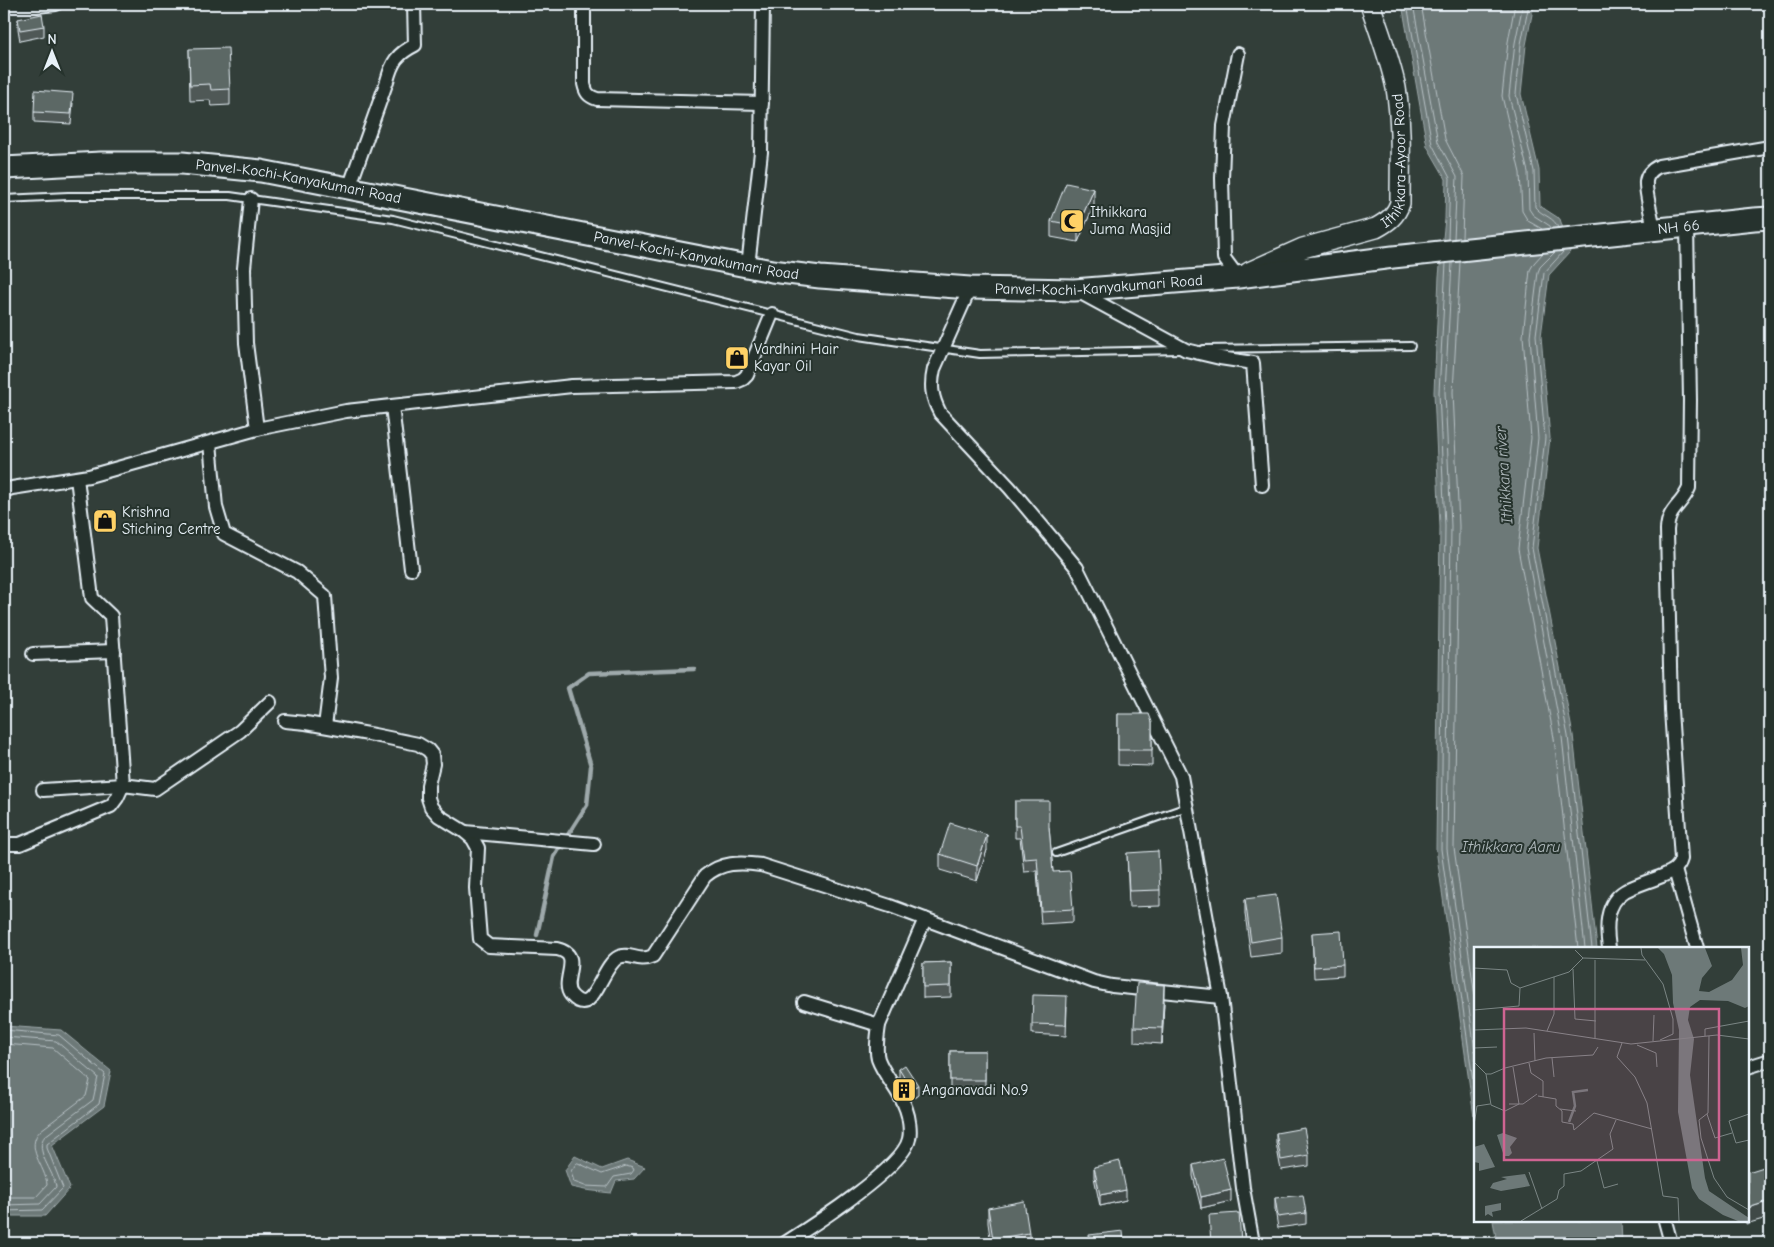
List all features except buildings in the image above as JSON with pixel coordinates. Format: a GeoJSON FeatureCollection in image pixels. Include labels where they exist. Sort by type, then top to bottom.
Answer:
{"type":"FeatureCollection","features":[{"type":"Feature","properties":{"kind":"highway","name":"Panvel-Kochi-Kanyakumari Road"},"geometry":{"type":"LineString","coordinates":[[4,168],[101,163],[182,163],[261,171],[748,266],[820,276],[970,288],[1074,290],[1238,276],[1393,258]]}},
{"type":"Feature","properties":{"kind":"highway","name":"NH 66"},"geometry":{"type":"LineString","coordinates":[[1393,258],[1586,236],[1770,218]]}},
{"type":"Feature","properties":{"kind":"main road","name":"Ithikkara-Ayoor Road"},"geometry":{"type":"LineString","coordinates":[[1238,276],[1303,248],[1376,228],[1385,224],[1397,212],[1400,194],[1396,88],[1370,4]]}},
{"type":"Feature","properties":{"kind":"street"},"geometry":{"type":"LineString","coordinates":[[4,6],[56,4]]}},
{"type":"Feature","properties":{"kind":"street"},"geometry":{"type":"LineString","coordinates":[[349,188],[391,66],[402,51],[415,45],[414,4]]}},
{"type":"Feature","properties":{"kind":"street"},"geometry":{"type":"LineString","coordinates":[[584,4],[584,84],[591,97],[762,103]]}},
{"type":"Feature","properties":{"kind":"street"},"geometry":{"type":"LineString","coordinates":[[748,266],[761,152],[763,4]]}},
{"type":"Feature","properties":{"kind":"street"},"geometry":{"type":"LineString","coordinates":[[1238,54],[1224,126],[1222,178],[1224,258],[1238,276]]}},
{"type":"Feature","properties":{"kind":"street"},"geometry":{"type":"LineString","coordinates":[[1654,229],[1646,182],[1654,168],[1770,147]]}},
{"type":"Feature","properties":{"kind":"street"},"geometry":{"type":"LineString","coordinates":[[251,199],[244,268],[246,343],[257,429]]}},
{"type":"Feature","properties":{"kind":"street"},"geometry":{"type":"LineString","coordinates":[[1609,947],[1606,930],[1608,915],[1615,901],[1624,891],[1675,870],[1680,864],[1672,710],[1667,530],[1669,516],[1686,496],[1689,488],[1690,400],[1687,226]]}},
{"type":"Feature","properties":{"kind":"street"},"geometry":{"type":"LineString","coordinates":[[970,288],[934,369],[931,381],[932,392],[940,413],[1010,488],[1078,568],[1181,776],[1221,997],[1243,1188],[1253,1243]]}},
{"type":"Feature","properties":{"kind":"street"},"geometry":{"type":"LineString","coordinates":[[1074,290],[1186,350],[1253,363],[1262,485]]}},
{"type":"Feature","properties":{"kind":"street"},"geometry":{"type":"LineString","coordinates":[[4,490],[89,476],[257,429],[346,411],[572,386],[736,382],[747,375],[772,314]]}},
{"type":"Feature","properties":{"kind":"street"},"geometry":{"type":"LineString","coordinates":[[392,406],[411,569]]}},
{"type":"Feature","properties":{"kind":"street"},"geometry":{"type":"LineString","coordinates":[[210,443],[216,507],[224,534],[251,550],[297,572],[325,596],[331,678],[325,726]]}},
{"type":"Feature","properties":{"kind":"street"},"geometry":{"type":"LineString","coordinates":[[4,844],[20,844],[111,806],[123,785],[111,616],[92,598],[77,478]]}},
{"type":"Feature","properties":{"kind":"street"},"geometry":{"type":"LineString","coordinates":[[33,654],[114,651]]}},
{"type":"Feature","properties":{"kind":"street"},"geometry":{"type":"LineString","coordinates":[[42,790],[123,785],[155,789],[240,731],[270,702]]}},
{"type":"Feature","properties":{"kind":"street"},"geometry":{"type":"LineString","coordinates":[[285,721],[325,726],[418,744],[428,750],[432,755],[433,764],[428,784],[428,798],[431,807],[438,816],[466,832],[478,848],[476,888],[480,939],[489,946],[557,949],[566,952],[570,957],[569,993],[580,1003],[584,1004],[589,1000],[610,965],[619,957],[646,959],[652,956],[705,876],[731,863],[760,865],[890,906],[1094,982],[1112,986],[1221,997]]}},
{"type":"Feature","properties":{"kind":"street"},"geometry":{"type":"LineString","coordinates":[[466,832],[594,844]]}},
{"type":"Feature","properties":{"kind":"street"},"geometry":{"type":"LineString","coordinates":[[1675,870],[1697,947]]}},
{"type":"Feature","properties":{"kind":"street"},"geometry":{"type":"LineString","coordinates":[[785,1243],[842,1205],[893,1164],[900,1158],[909,1140],[906,1109],[878,1058],[880,1024],[925,919]]}},
{"type":"Feature","properties":{"kind":"street"},"geometry":{"type":"LineString","coordinates":[[804,1002],[880,1024]]}},
{"type":"Feature","properties":{"kind":"street"},"geometry":{"type":"LineString","coordinates":[[1749,1066],[1770,1060]]}},
{"type":"Feature","properties":{"kind":"street"},"geometry":{"type":"LineString","coordinates":[[1665,1222],[1671,1243]]}},
{"type":"Feature","properties":{"kind":"lane"},"geometry":{"type":"LineString","coordinates":[[4,198],[230,196],[393,219],[859,336],[980,354],[1411,346]]}},
{"type":"Feature","properties":{"kind":"lane"},"geometry":{"type":"LineString","coordinates":[[1056,853],[1187,807]]}},
{"type":"Feature","properties":{"kind":"water","name":"Ithikkara Aaru"},"geometry":{"type":"Polygon","coordinates":[[[1402,4],[1534,4],[1526,45],[1521,94],[1539,170],[1540,206],[1560,219],[1570,252],[1549,275],[1541,336],[1550,438],[1537,548],[1573,735],[1597,947],[1474,947],[1474,1117],[1436,849],[1440,527],[1434,392],[1439,276],[1445,219],[1446,179],[1427,146],[1402,4]]]}},
{"type":"Feature","properties":{"kind":"water"},"geometry":{"type":"Polygon","coordinates":[[[4,1026],[61,1030],[111,1071],[104,1106],[52,1145],[70,1188],[45,1216],[4,1216],[4,1026]]]}},
{"type":"Feature","properties":{"kind":"water"},"geometry":{"type":"Polygon","coordinates":[[[575,1156],[602,1169],[627,1160],[645,1167],[634,1179],[616,1181],[611,1193],[585,1190],[571,1187],[565,1170],[575,1156]]]}},
{"type":"Feature","properties":{"kind":"water"},"geometry":{"type":"Polygon","coordinates":[[[1493,1222],[1621,1222],[1622,1243],[1497,1243],[1493,1222]]]}},
{"type":"Feature","properties":{"kind":"waterway"},"geometry":{"type":"LineString","coordinates":[[537,935],[554,857],[587,805],[591,766],[568,688],[589,673],[694,669]]}},
{"type":"Feature","properties":{"kind":"place","name":"Ithikkara Juma Masjid"},"geometry":{"type":"Point","coordinates":[1072,221]}},
{"type":"Feature","properties":{"kind":"place","name":"Vardhini Hair Kayar Oil"},"geometry":{"type":"Point","coordinates":[737,358]}},
{"type":"Feature","properties":{"kind":"place","name":"Krishna Stiching Centre"},"geometry":{"type":"Point","coordinates":[105,521]}},
{"type":"Feature","properties":{"kind":"place","name":"Anganavadi No.9"},"geometry":{"type":"Point","coordinates":[904,1090]}},
{"type":"Feature","properties":{"kind":"water label","name":"Ithikkara river"},"geometry":{"type":"Point","coordinates":[1504,475]}}]}
